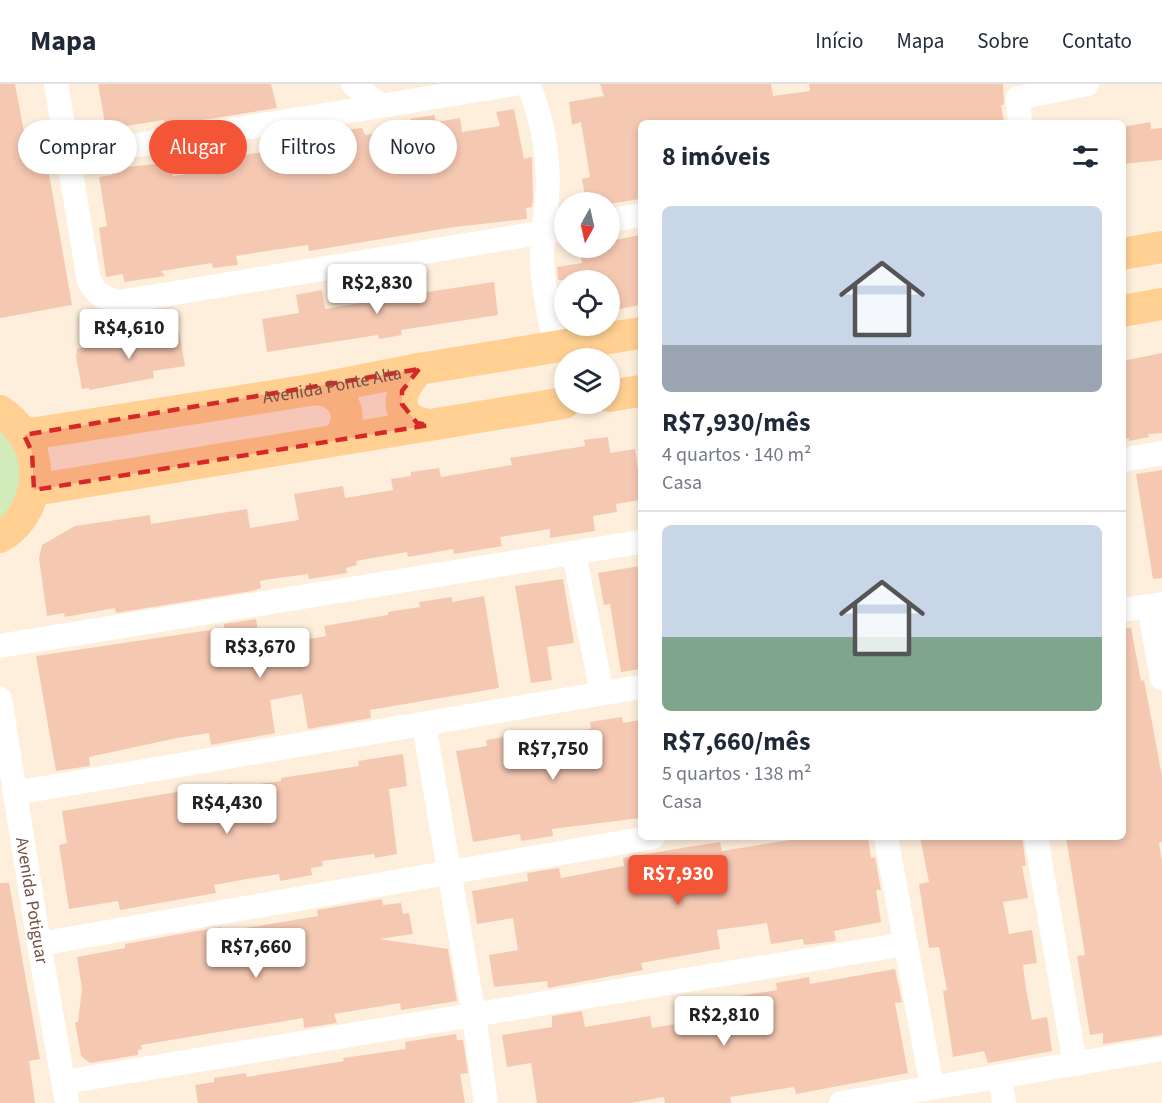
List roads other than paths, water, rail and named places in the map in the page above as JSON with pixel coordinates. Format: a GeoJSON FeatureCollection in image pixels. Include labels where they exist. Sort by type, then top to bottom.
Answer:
{"type":"FeatureCollection","features":[{"type":"Feature","properties":{"kind":"main road"},"geometry":{"type":"LineString","coordinates":[[1126,253],[1162,247]]}},
{"type":"Feature","properties":{"kind":"main road"},"geometry":{"type":"LineString","coordinates":[[1126,309],[1162,304]]}},
{"type":"Feature","properties":{"kind":"main road","name":"Avenida Ponte Alta"},"geometry":{"type":"LineString","coordinates":[[24,435],[317,389],[420,369],[638,333]]}},
{"type":"Feature","properties":{"kind":"main road"},"geometry":{"type":"LineString","coordinates":[[420,369],[402,391],[402,404],[407,415],[417,423],[429,425]]}},
{"type":"Feature","properties":{"kind":"main road"},"geometry":{"type":"LineString","coordinates":[[317,389],[336,395],[343,403],[347,413],[347,423],[337,440]]}},
{"type":"Feature","properties":{"kind":"main road"},"geometry":{"type":"LineString","coordinates":[[620,394],[638,391]]}},
{"type":"Feature","properties":{"kind":"main road"},"geometry":{"type":"LineString","coordinates":[[34,490],[554,405]]}},
{"type":"Feature","properties":{"kind":"main road"},"geometry":{"type":"LineString","coordinates":[[0,411],[13,421],[24,435],[32,452],[36,471],[34,490],[28,507],[18,522],[1,539]]}},
{"type":"Feature","properties":{"kind":"street"},"geometry":{"type":"LineString","coordinates":[[56,84],[62,120]]}},
{"type":"Feature","properties":{"kind":"street"},"geometry":{"type":"LineString","coordinates":[[353,84],[381,106]]}},
{"type":"Feature","properties":{"kind":"street"},"geometry":{"type":"LineString","coordinates":[[137,145],[514,84]]}},
{"type":"Feature","properties":{"kind":"street"},"geometry":{"type":"LineString","coordinates":[[528,84],[539,110],[545,134],[554,230],[542,269],[555,347]]}},
{"type":"Feature","properties":{"kind":"street"},"geometry":{"type":"LineString","coordinates":[[1020,120],[1017,91],[1087,84]]}},
{"type":"Feature","properties":{"kind":"street"},"geometry":{"type":"LineString","coordinates":[[71,174],[89,281],[102,298],[120,302],[554,230]]}},
{"type":"Feature","properties":{"kind":"street"},"geometry":{"type":"LineString","coordinates":[[620,219],[638,215]]}},
{"type":"Feature","properties":{"kind":"street"},"geometry":{"type":"LineString","coordinates":[[1126,459],[1162,453]]}},
{"type":"Feature","properties":{"kind":"street"},"geometry":{"type":"LineString","coordinates":[[0,646],[638,542]]}},
{"type":"Feature","properties":{"kind":"street"},"geometry":{"type":"LineString","coordinates":[[574,554],[602,693]]}},
{"type":"Feature","properties":{"kind":"street"},"geometry":{"type":"LineString","coordinates":[[1126,609],[1155,605],[1162,678]]}},
{"type":"Feature","properties":{"kind":"street"},"geometry":{"type":"LineString","coordinates":[[15,793],[638,687]]}},
{"type":"Feature","properties":{"kind":"street","name":"Avenida Potiguar"},"geometry":{"type":"LineString","coordinates":[[0,699],[5,762],[15,793],[66,1093]]}},
{"type":"Feature","properties":{"kind":"street"},"geometry":{"type":"LineString","coordinates":[[424,725],[474,1016],[486,1103]]}},
{"type":"Feature","properties":{"kind":"street"},"geometry":{"type":"LineString","coordinates":[[39,944],[638,840]]}},
{"type":"Feature","properties":{"kind":"street"},"geometry":{"type":"LineString","coordinates":[[887,840],[932,1087]]}},
{"type":"Feature","properties":{"kind":"street"},"geometry":{"type":"LineString","coordinates":[[1037,840],[1076,1064]]}},
{"type":"Feature","properties":{"kind":"street"},"geometry":{"type":"LineString","coordinates":[[66,1093],[474,1016],[906,944]]}},
{"type":"Feature","properties":{"kind":"street"},"geometry":{"type":"LineString","coordinates":[[841,1103],[1162,1049]]}},
{"type":"Feature","properties":{"kind":"street"},"geometry":{"type":"LineString","coordinates":[[1000,1077],[1004,1103]]}}]}
